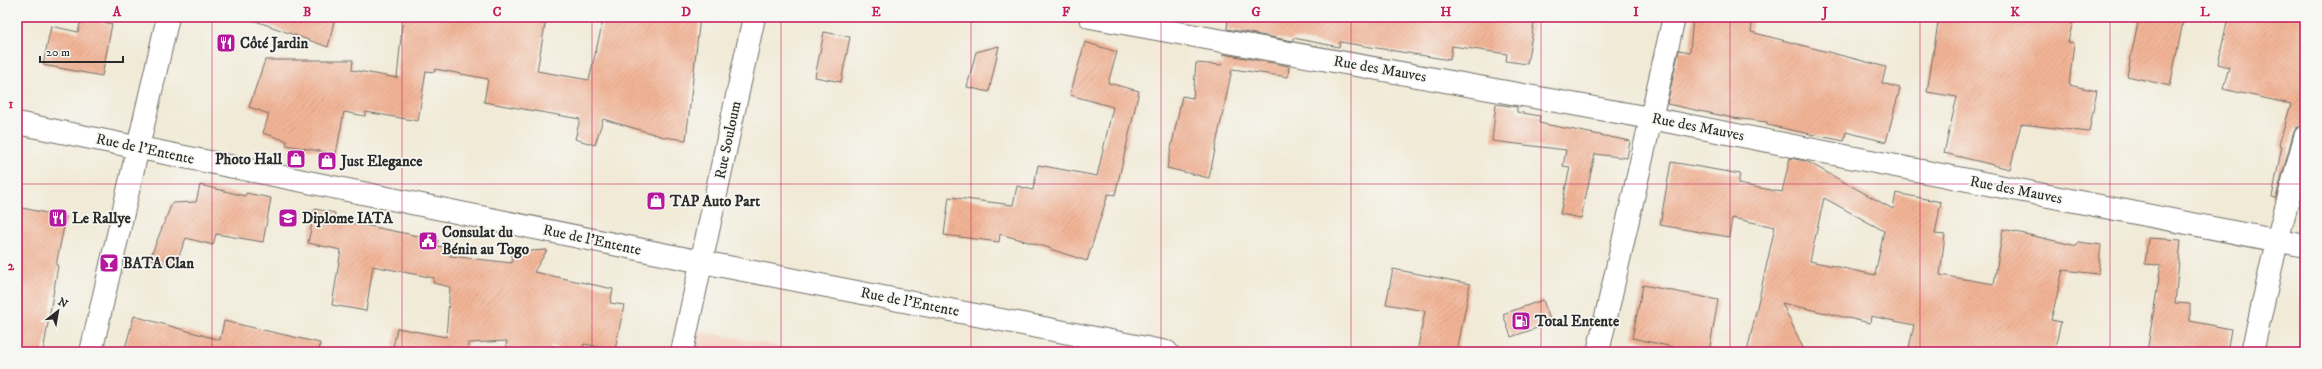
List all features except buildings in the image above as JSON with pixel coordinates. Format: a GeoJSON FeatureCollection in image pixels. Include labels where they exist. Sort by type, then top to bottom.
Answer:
{"type":"FeatureCollection","features":[{"type":"Feature","properties":{"kind":"street"},"geometry":{"type":"LineString","coordinates":[[91,352],[168,17]]}},
{"type":"Feature","properties":{"kind":"street","name":"Rue Souloum"},"geometry":{"type":"LineString","coordinates":[[682,352],[754,17]]}},
{"type":"Feature","properties":{"kind":"street","name":"Rue des Mauves"},"geometry":{"type":"LineString","coordinates":[[1090,17],[1650,118],[2305,246]]}},
{"type":"Feature","properties":{"kind":"street"},"geometry":{"type":"LineString","coordinates":[[1598,352],[1674,17]]}},
{"type":"Feature","properties":{"kind":"street","name":"Rue de l'Entente"},"geometry":{"type":"LineString","coordinates":[[17,123],[702,262],[1167,352]]}},
{"type":"Feature","properties":{"kind":"street"},"geometry":{"type":"LineString","coordinates":[[2252,352],[2277,240],[2305,137]]}},
{"type":"Feature","properties":{"kind":"shaded area"},"geometry":{"type":"Polygon","coordinates":[[[693,330],[812,352],[688,352],[693,330]]]}},
{"type":"Feature","properties":{"kind":"place","name":"Côté Jardin"},"geometry":{"type":"Point","coordinates":[226,43]}},
{"type":"Feature","properties":{"kind":"place","name":"Photo Hall"},"geometry":{"type":"Point","coordinates":[296,159]}},
{"type":"Feature","properties":{"kind":"place","name":"Just Elegance"},"geometry":{"type":"Point","coordinates":[327,161]}},
{"type":"Feature","properties":{"kind":"place","name":"TAP Auto Part"},"geometry":{"type":"Point","coordinates":[656,201]}},
{"type":"Feature","properties":{"kind":"place","name":"Le Rallye"},"geometry":{"type":"Point","coordinates":[58,218]}},
{"type":"Feature","properties":{"kind":"place","name":"Diplome IATA"},"geometry":{"type":"Point","coordinates":[288,218]}},
{"type":"Feature","properties":{"kind":"place","name":"Consulat du Bénin au Togo"},"geometry":{"type":"Point","coordinates":[428,241]}},
{"type":"Feature","properties":{"kind":"place","name":"BATA Clan"},"geometry":{"type":"Point","coordinates":[109,263]}},
{"type":"Feature","properties":{"kind":"place","name":"Total Entente"},"geometry":{"type":"Point","coordinates":[1521,321]}}]}
